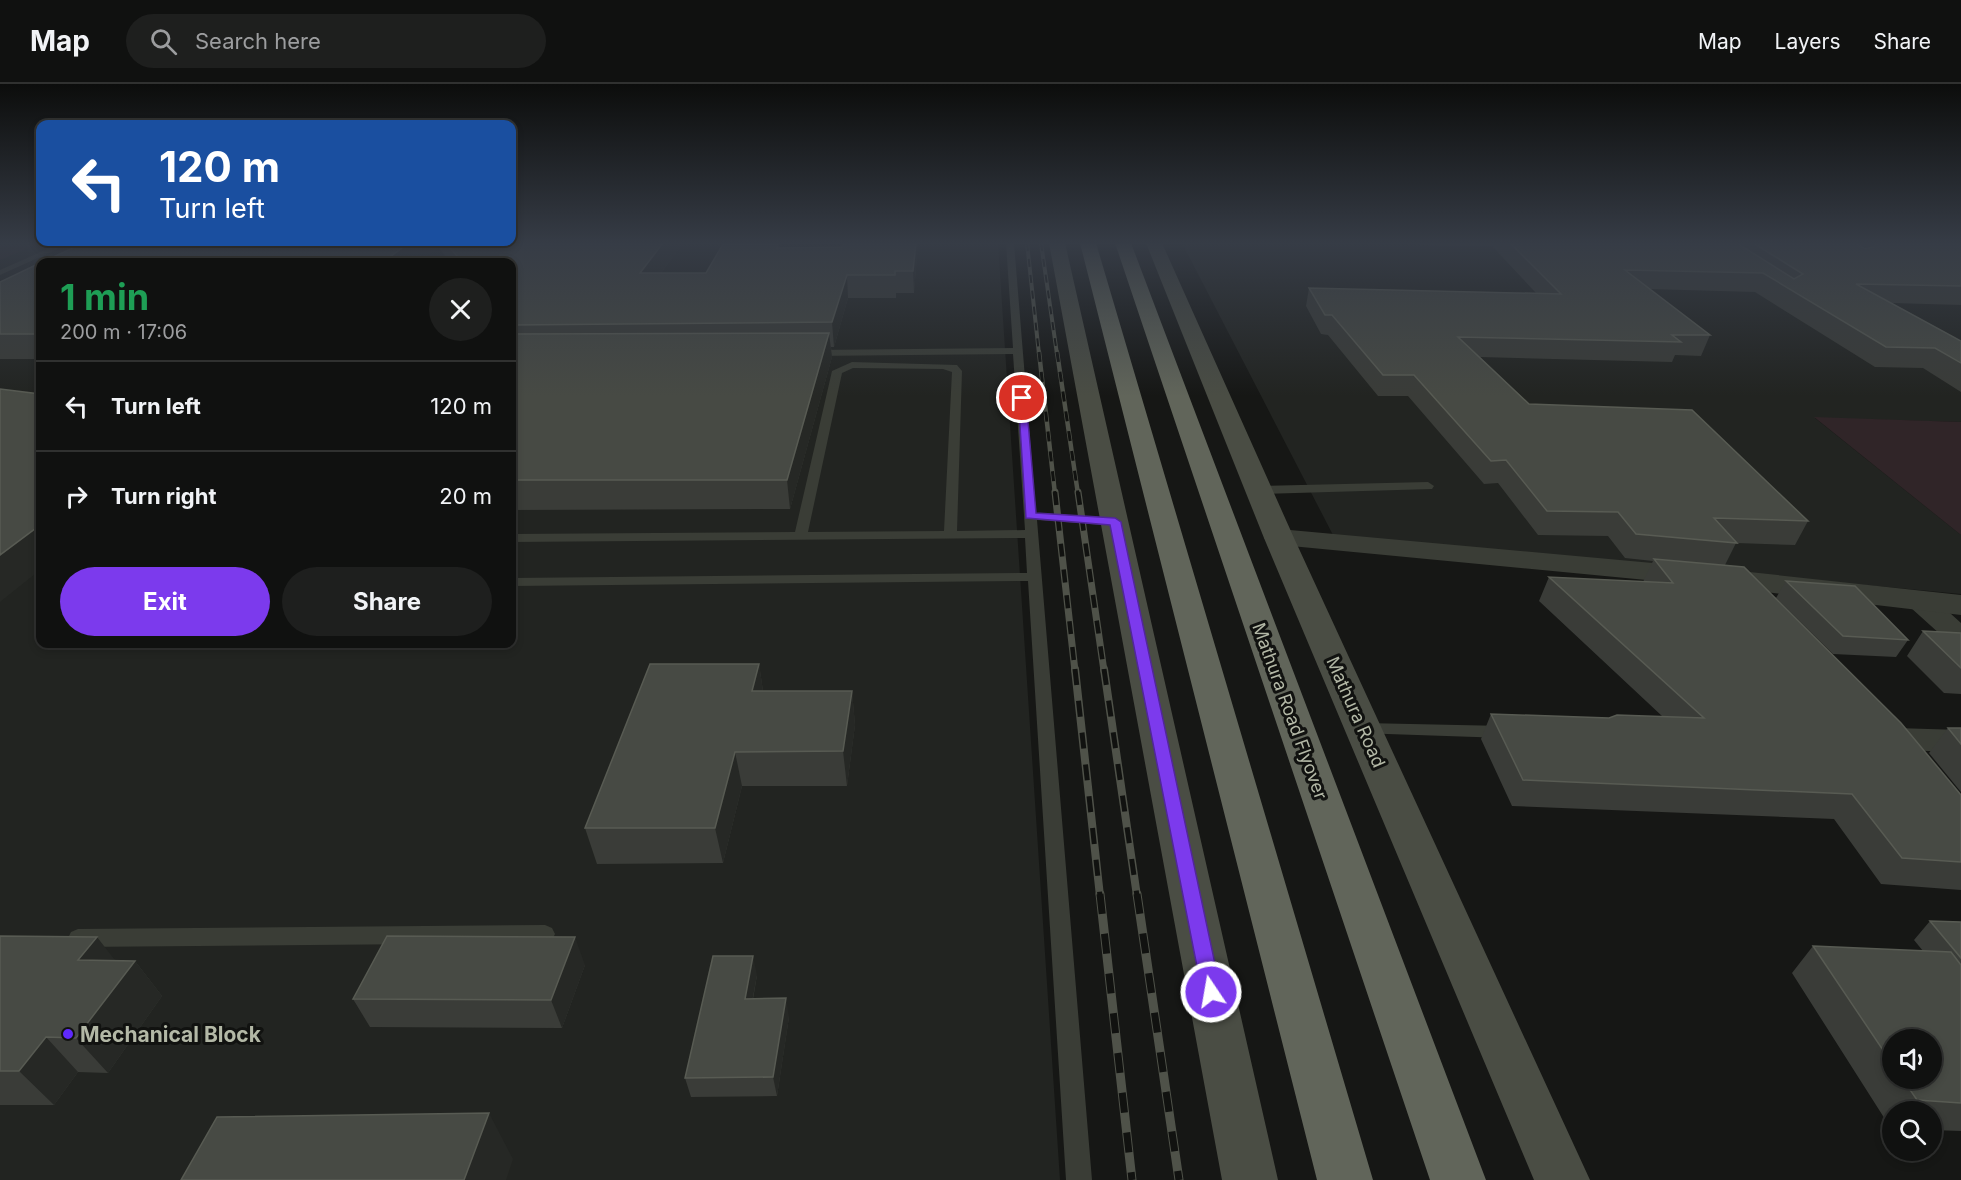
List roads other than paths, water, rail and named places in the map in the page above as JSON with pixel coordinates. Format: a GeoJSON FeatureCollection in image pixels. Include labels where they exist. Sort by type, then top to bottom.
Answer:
{"type":"FeatureCollection","features":[{"type":"Feature","properties":{"kind":"highway"},"geometry":{"type":"LineString","coordinates":[[1102,294],[1345,1180]]}},
{"type":"Feature","properties":{"kind":"highway","name":"Mathura Road Flyover"},"geometry":{"type":"LineString","coordinates":[[1141,294],[1458,1180]]}},
{"type":"Feature","properties":{"kind":"main road"},"geometry":{"type":"LineString","coordinates":[[1068,294],[1250,1180]]}},
{"type":"Feature","properties":{"kind":"main road","name":"Mathura Road"},"geometry":{"type":"LineString","coordinates":[[1176,294],[1258,490],[1562,1180]]}},
{"type":"Feature","properties":{"kind":"street"},"geometry":{"type":"LineString","coordinates":[[1279,538],[1740,580],[1961,605]]}},
{"type":"Feature","properties":{"kind":"street"},"geometry":{"type":"LineString","coordinates":[[1740,580],[1768,609]]}},
{"type":"Feature","properties":{"kind":"street"},"geometry":{"type":"LineString","coordinates":[[1920,601],[1961,638]]}},
{"type":"Feature","properties":{"kind":"street"},"geometry":{"type":"LineString","coordinates":[[1918,766],[1885,728],[1961,741]]}},
{"type":"Feature","properties":{"kind":"lane"},"geometry":{"type":"LineString","coordinates":[[1014,294],[1079,1180]]}},
{"type":"Feature","properties":{"kind":"lane"},"geometry":{"type":"LineString","coordinates":[[794,353],[1018,351]]}},
{"type":"Feature","properties":{"kind":"lane"},"geometry":{"type":"LineString","coordinates":[[801,536],[837,371],[852,365],[944,366],[953,367],[957,371],[950,534]]}},
{"type":"Feature","properties":{"kind":"lane"},"geometry":{"type":"LineString","coordinates":[[1258,490],[1428,486]]}},
{"type":"Feature","properties":{"kind":"lane"},"geometry":{"type":"LineString","coordinates":[[1030,516],[1115,522]]}},
{"type":"Feature","properties":{"kind":"lane"},"geometry":{"type":"LineString","coordinates":[[516,538],[1032,534]]}},
{"type":"Feature","properties":{"kind":"lane"},"geometry":{"type":"LineString","coordinates":[[516,582],[1035,577]]}},
{"type":"Feature","properties":{"kind":"lane"},"geometry":{"type":"LineString","coordinates":[[1363,729],[1517,733]]}},
{"type":"Feature","properties":{"kind":"lane"},"geometry":{"type":"LineString","coordinates":[[59,938],[545,934]]}},
{"type":"Feature","properties":{"kind":"railway"},"geometry":{"type":"LineString","coordinates":[[1033,294],[1039,354]]}},
{"type":"Feature","properties":{"kind":"railway"},"geometry":{"type":"LineString","coordinates":[[1048,294],[1057,354]]}},
{"type":"Feature","properties":{"kind":"railway"},"geometry":{"type":"LineString","coordinates":[[1039,352],[1055,494]]}},
{"type":"Feature","properties":{"kind":"railway"},"geometry":{"type":"LineString","coordinates":[[1057,352],[1078,494]]}},
{"type":"Feature","properties":{"kind":"railway"},"geometry":{"type":"LineString","coordinates":[[1055,492],[1075,671]]}},
{"type":"Feature","properties":{"kind":"railway"},"geometry":{"type":"LineString","coordinates":[[1078,492],[1104,671]]}},
{"type":"Feature","properties":{"kind":"railway"},"geometry":{"type":"LineString","coordinates":[[1075,669],[1100,896]]}},
{"type":"Feature","properties":{"kind":"railway"},"geometry":{"type":"LineString","coordinates":[[1104,669],[1137,896]]}},
{"type":"Feature","properties":{"kind":"railway"},"geometry":{"type":"LineString","coordinates":[[1100,894],[1132,1180]]}},
{"type":"Feature","properties":{"kind":"railway"},"geometry":{"type":"LineString","coordinates":[[1137,894],[1179,1180]]}},
{"type":"Feature","properties":{"kind":"place","name":"Mechanical Block"},"geometry":{"type":"Point","coordinates":[68,1034]}}]}
